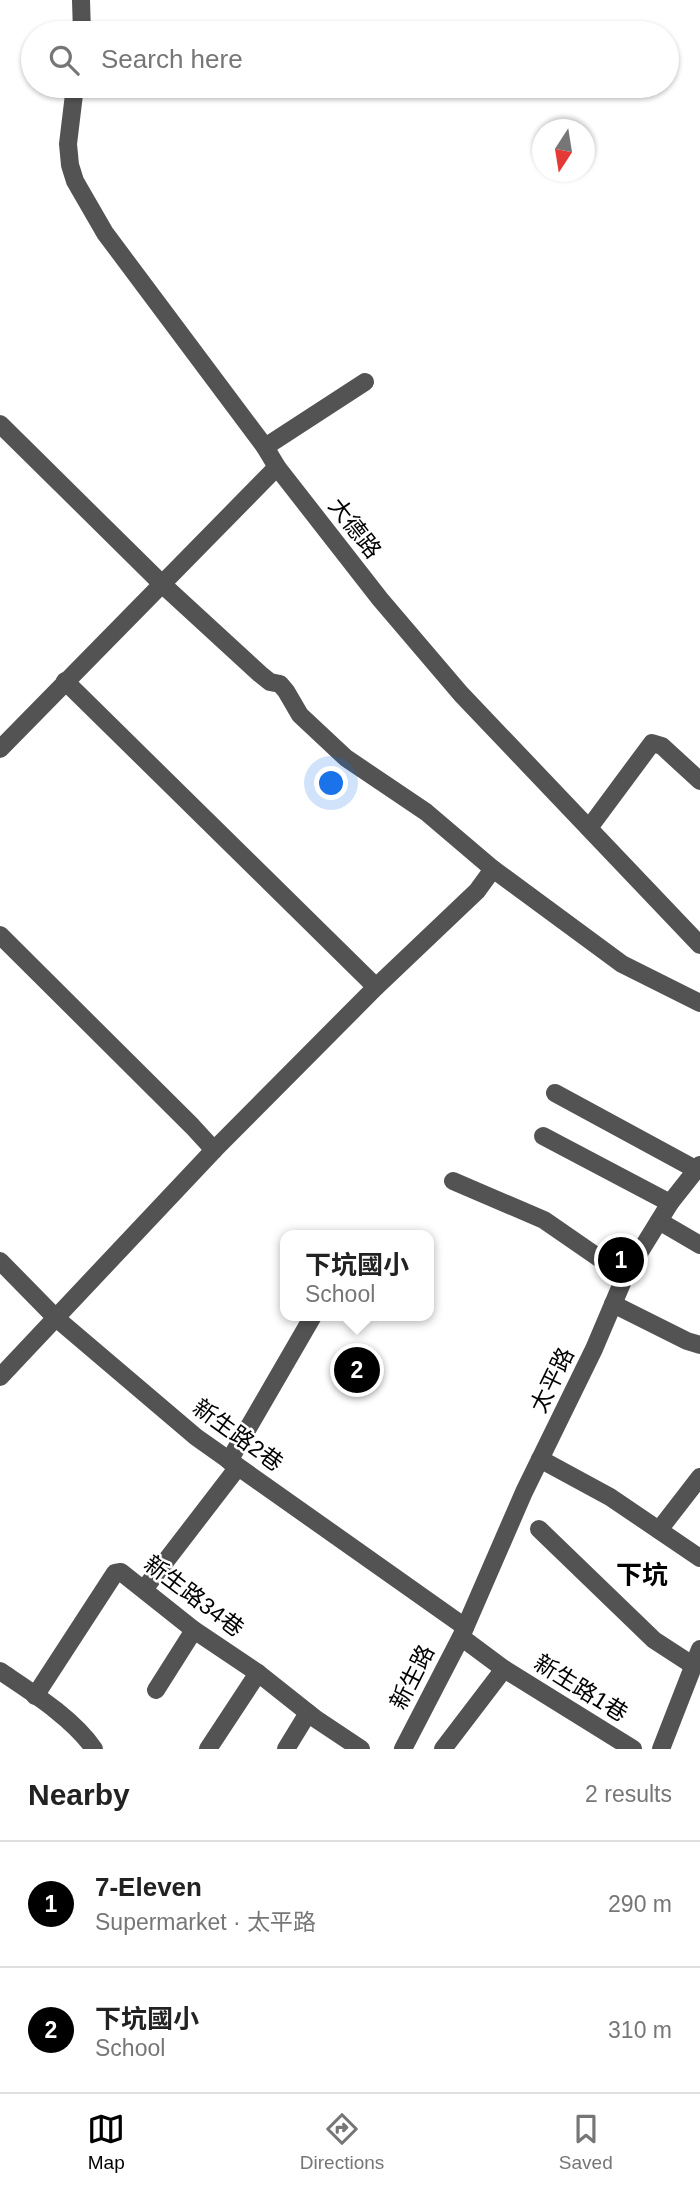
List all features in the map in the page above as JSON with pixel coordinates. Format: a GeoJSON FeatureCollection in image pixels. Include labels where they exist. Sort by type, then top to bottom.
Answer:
{"type":"FeatureCollection","features":[{"type":"Feature","properties":{"kind":"street"},"geometry":{"type":"LineString","coordinates":[[81,0],[82,21]]}},
{"type":"Feature","properties":{"kind":"street","name":"大德路"},"geometry":{"type":"LineString","coordinates":[[74,98],[68,144],[69,165],[75,181],[105,233],[265,447],[277,467],[380,599],[461,694],[700,946]]}},
{"type":"Feature","properties":{"kind":"street"},"geometry":{"type":"LineString","coordinates":[[265,447],[365,382]]}},
{"type":"Feature","properties":{"kind":"street"},"geometry":{"type":"LineString","coordinates":[[0,424],[162,584],[260,674],[271,682],[280,684],[300,715],[346,758],[426,812],[493,869],[622,964],[700,1003]]}},
{"type":"Feature","properties":{"kind":"street"},"geometry":{"type":"LineString","coordinates":[[0,749],[277,467]]}},
{"type":"Feature","properties":{"kind":"street"},"geometry":{"type":"LineString","coordinates":[[65,681],[376,986]]}},
{"type":"Feature","properties":{"kind":"street"},"geometry":{"type":"LineString","coordinates":[[589,828],[652,743],[662,746],[700,780]]}},
{"type":"Feature","properties":{"kind":"street"},"geometry":{"type":"LineString","coordinates":[[0,1377],[214,1150],[376,986],[477,891],[493,869]]}},
{"type":"Feature","properties":{"kind":"street"},"geometry":{"type":"LineString","coordinates":[[0,935],[214,1150]]}},
{"type":"Feature","properties":{"kind":"street"},"geometry":{"type":"LineString","coordinates":[[555,1093],[697,1167]]}},
{"type":"Feature","properties":{"kind":"street"},"geometry":{"type":"LineString","coordinates":[[543,1136],[670,1203]]}},
{"type":"Feature","properties":{"kind":"street","name":"太平路"},"geometry":{"type":"LineString","coordinates":[[463,1632],[625,1276],[670,1203],[697,1167]]}},
{"type":"Feature","properties":{"kind":"street"},"geometry":{"type":"LineString","coordinates":[[453,1181],[544,1220],[625,1276]]}},
{"type":"Feature","properties":{"kind":"street"},"geometry":{"type":"LineString","coordinates":[[659,1221],[700,1245]]}},
{"type":"Feature","properties":{"kind":"street","name":"新生路2巷"},"geometry":{"type":"LineString","coordinates":[[0,1261],[57,1318],[152,1401],[463,1632]]}},
{"type":"Feature","properties":{"kind":"street"},"geometry":{"type":"LineString","coordinates":[[613,1304],[700,1345]]}},
{"type":"Feature","properties":{"kind":"street"},"geometry":{"type":"LineString","coordinates":[[145,1588],[234,1464],[310,1321]]}},
{"type":"Feature","properties":{"kind":"street"},"geometry":{"type":"LineString","coordinates":[[540,1459],[610,1497],[700,1558]]}},
{"type":"Feature","properties":{"kind":"street"},"geometry":{"type":"LineString","coordinates":[[659,1530],[700,1477]]}},
{"type":"Feature","properties":{"kind":"street"},"geometry":{"type":"LineString","coordinates":[[539,1529],[654,1640],[697,1658],[661,1749]]}},
{"type":"Feature","properties":{"kind":"street","name":"新生路34巷"},"geometry":{"type":"LineString","coordinates":[[35,1696],[116,1573],[121,1572],[145,1588],[194,1630],[361,1749]]}},
{"type":"Feature","properties":{"kind":"street"},"geometry":{"type":"LineString","coordinates":[[156,1690],[194,1630]]}},
{"type":"Feature","properties":{"kind":"street","name":"新生路1巷"},"geometry":{"type":"LineString","coordinates":[[463,1632],[503,1669],[633,1749]]}},
{"type":"Feature","properties":{"kind":"street","name":"新生路"},"geometry":{"type":"LineString","coordinates":[[403,1749],[463,1632]]}},
{"type":"Feature","properties":{"kind":"street","name":"新生路1巷"},"geometry":{"type":"LineString","coordinates":[[443,1749],[503,1669]]}},
{"type":"Feature","properties":{"kind":"street"},"geometry":{"type":"LineString","coordinates":[[0,1671],[87,1738],[94,1749]]}},
{"type":"Feature","properties":{"kind":"street"},"geometry":{"type":"LineString","coordinates":[[208,1749],[258,1674]]}},
{"type":"Feature","properties":{"kind":"street"},"geometry":{"type":"LineString","coordinates":[[286,1749],[309,1713]]}},
{"type":"Feature","properties":{"kind":"place","name":"7-Eleven"},"geometry":{"type":"Point","coordinates":[621,1260]}},
{"type":"Feature","properties":{"kind":"place","name":"下坑國小"},"geometry":{"type":"Point","coordinates":[357,1370]}},
{"type":"Feature","properties":{"kind":"district","name":"下坑"},"geometry":{"type":"Point","coordinates":[642,1575]}}]}
